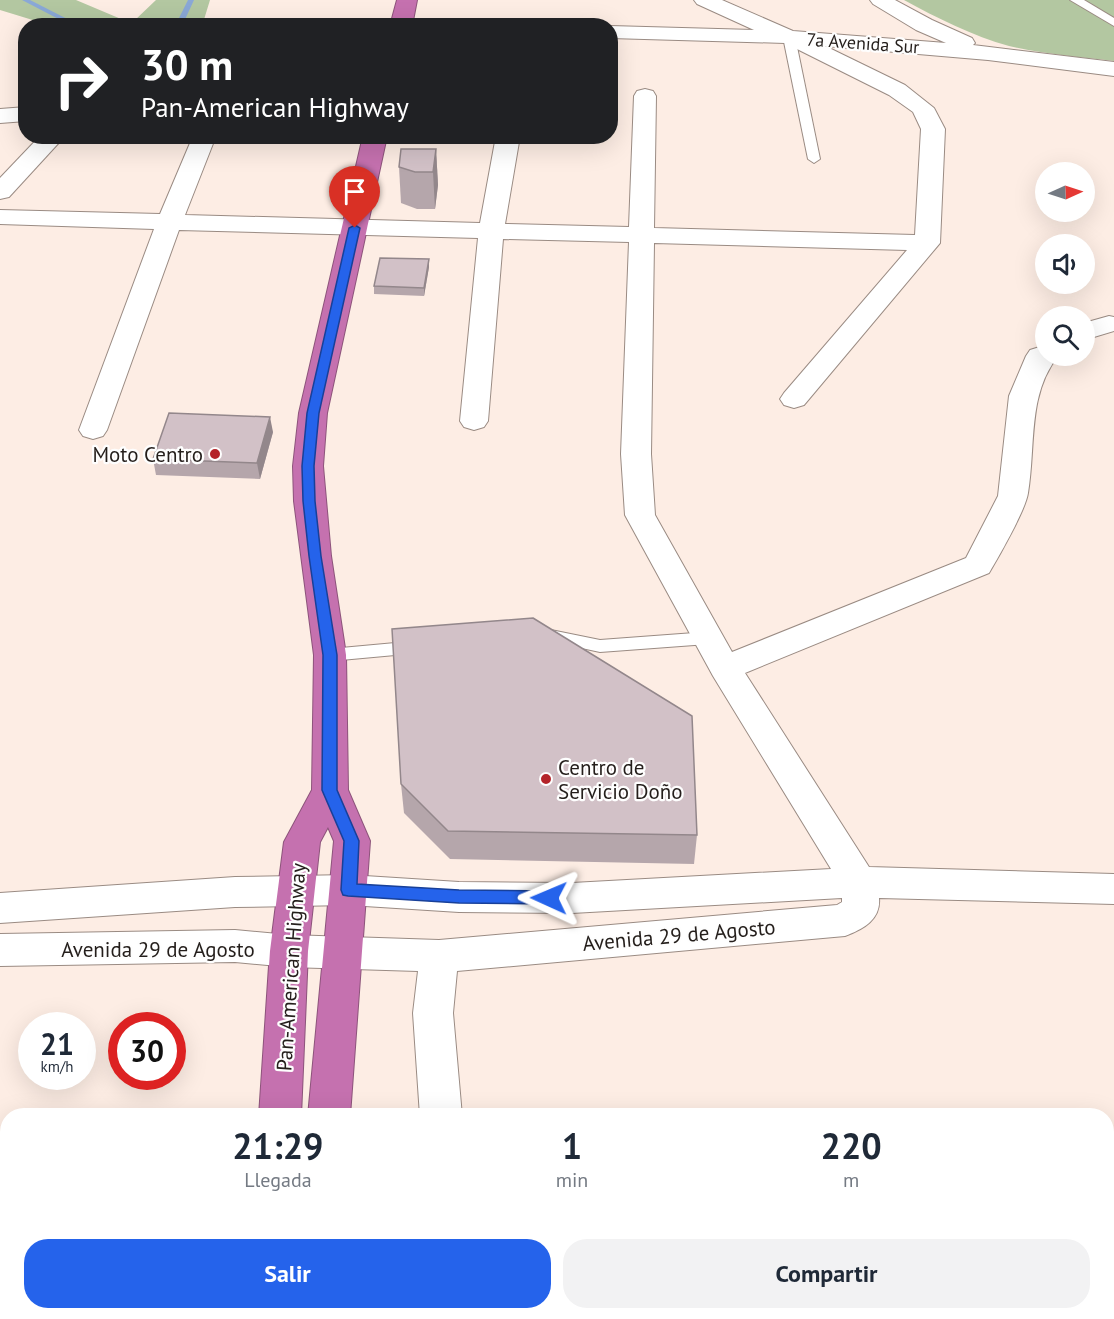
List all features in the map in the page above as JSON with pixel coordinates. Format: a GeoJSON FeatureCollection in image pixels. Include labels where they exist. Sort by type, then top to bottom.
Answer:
{"type":"FeatureCollection","features":[{"type":"Feature","properties":{"kind":"highway"},"geometry":{"type":"LineString","coordinates":[[403,18],[406,0]]}},
{"type":"Feature","properties":{"kind":"highway","name":"Pan-American Highway"},"geometry":{"type":"LineString","coordinates":[[329,1108],[339,1015],[352,841],[330,790],[330,655],[315,556],[308,466],[313,413],[373,144]]}},
{"type":"Feature","properties":{"kind":"highway","name":"Pan-American Highway"},"geometry":{"type":"LineString","coordinates":[[280,1108],[289,951],[302,842],[330,790]]}},
{"type":"Feature","properties":{"kind":"street"},"geometry":{"type":"LineString","coordinates":[[704,0],[789,37],[897,90],[923,108],[933,129],[927,243],[794,399]]}},
{"type":"Feature","properties":{"kind":"street"},"geometry":{"type":"LineString","coordinates":[[880,0],[924,25],[988,53]]}},
{"type":"Feature","properties":{"kind":"street","name":"7a Avenida Sur"},"geometry":{"type":"LineString","coordinates":[[618,32],[789,37],[988,53],[1114,69]]}},
{"type":"Feature","properties":{"kind":"street"},"geometry":{"type":"LineString","coordinates":[[645,96],[636,454],[639,507],[645,527],[725,668],[859,882]]}},
{"type":"Feature","properties":{"kind":"street"},"geometry":{"type":"LineString","coordinates":[[0,116],[18,115]]}},
{"type":"Feature","properties":{"kind":"street"},"geometry":{"type":"LineString","coordinates":[[0,192],[46,144]]}},
{"type":"Feature","properties":{"kind":"street"},"geometry":{"type":"LineString","coordinates":[[93,430],[169,223],[203,144]]}},
{"type":"Feature","properties":{"kind":"street"},"geometry":{"type":"LineString","coordinates":[[474,421],[491,232],[507,144]]}},
{"type":"Feature","properties":{"kind":"street"},"geometry":{"type":"LineString","coordinates":[[0,217],[927,243]]}},
{"type":"Feature","properties":{"kind":"street"},"geometry":{"type":"LineString","coordinates":[[725,668],[978,565],[1013,496],[1023,396],[1036,366]]}},
{"type":"Feature","properties":{"kind":"street","name":"Avenida 29 de Agosto"},"geometry":{"type":"LineString","coordinates":[[0,908],[235,892],[348,890],[459,897],[572,898],[859,882],[1114,889]]}},
{"type":"Feature","properties":{"kind":"street","name":"Avenida 29 de Agosto"},"geometry":{"type":"LineString","coordinates":[[0,950],[235,946],[289,951],[439,956],[845,920],[861,908],[859,882]]}},
{"type":"Feature","properties":{"kind":"street"},"geometry":{"type":"LineString","coordinates":[[439,956],[433,1013],[440,1108]]}},
{"type":"Feature","properties":{"kind":"lane"},"geometry":{"type":"LineString","coordinates":[[1076,0],[1114,23]]}},
{"type":"Feature","properties":{"kind":"lane"},"geometry":{"type":"LineString","coordinates":[[789,37],[814,159]]}},
{"type":"Feature","properties":{"kind":"lane"},"geometry":{"type":"LineString","coordinates":[[524,637],[547,635],[600,646],[708,638]]}},
{"type":"Feature","properties":{"kind":"lane"},"geometry":{"type":"LineString","coordinates":[[330,655],[433,645]]}},
{"type":"Feature","properties":{"kind":"green space"},"geometry":{"type":"Polygon","coordinates":[[[0,0],[76,0],[119,18],[26,18],[0,10],[0,0]]]}},
{"type":"Feature","properties":{"kind":"green space"},"geometry":{"type":"Polygon","coordinates":[[[156,0],[210,0],[204,18],[137,18],[156,0]]]}},
{"type":"Feature","properties":{"kind":"green space"},"geometry":{"type":"Polygon","coordinates":[[[904,0],[1114,0],[1114,61],[1009,46],[955,26],[904,0]]]}},
{"type":"Feature","properties":{"kind":"building"},"geometry":{"type":"Polygon","coordinates":[[[401,149],[436,149],[433,172],[415,172],[399,167],[401,149]]]}},
{"type":"Feature","properties":{"kind":"building"},"geometry":{"type":"Polygon","coordinates":[[[380,258],[429,259],[424,288],[374,286],[380,258]]]}},
{"type":"Feature","properties":{"kind":"building","name":"Moto Centro"},"geometry":{"type":"Polygon","coordinates":[[[169,413],[270,417],[257,463],[153,459],[169,413]]]}},
{"type":"Feature","properties":{"kind":"building","name":"Centro de Servicio Doño"},"geometry":{"type":"Polygon","coordinates":[[[533,618],[692,716],[697,835],[448,831],[401,784],[392,629],[533,618]]]}},
{"type":"Feature","properties":{"kind":"waterway"},"geometry":{"type":"LineString","coordinates":[[25,0],[62,18]]}},
{"type":"Feature","properties":{"kind":"waterway"},"geometry":{"type":"LineString","coordinates":[[182,18],[191,0]]}},
{"type":"Feature","properties":{"kind":"place","name":"Moto Centro"},"geometry":{"type":"Point","coordinates":[215,454]}},
{"type":"Feature","properties":{"kind":"place","name":"Centro de Servicio Doño"},"geometry":{"type":"Point","coordinates":[546,779]}},
{"type":"Feature","properties":{"kind":"route"},"geometry":{"type":"LineString","coordinates":[[355,228],[313,413],[308,466],[315,556],[330,655],[330,790],[352,841],[348,890],[459,897],[549,898]]}}]}
